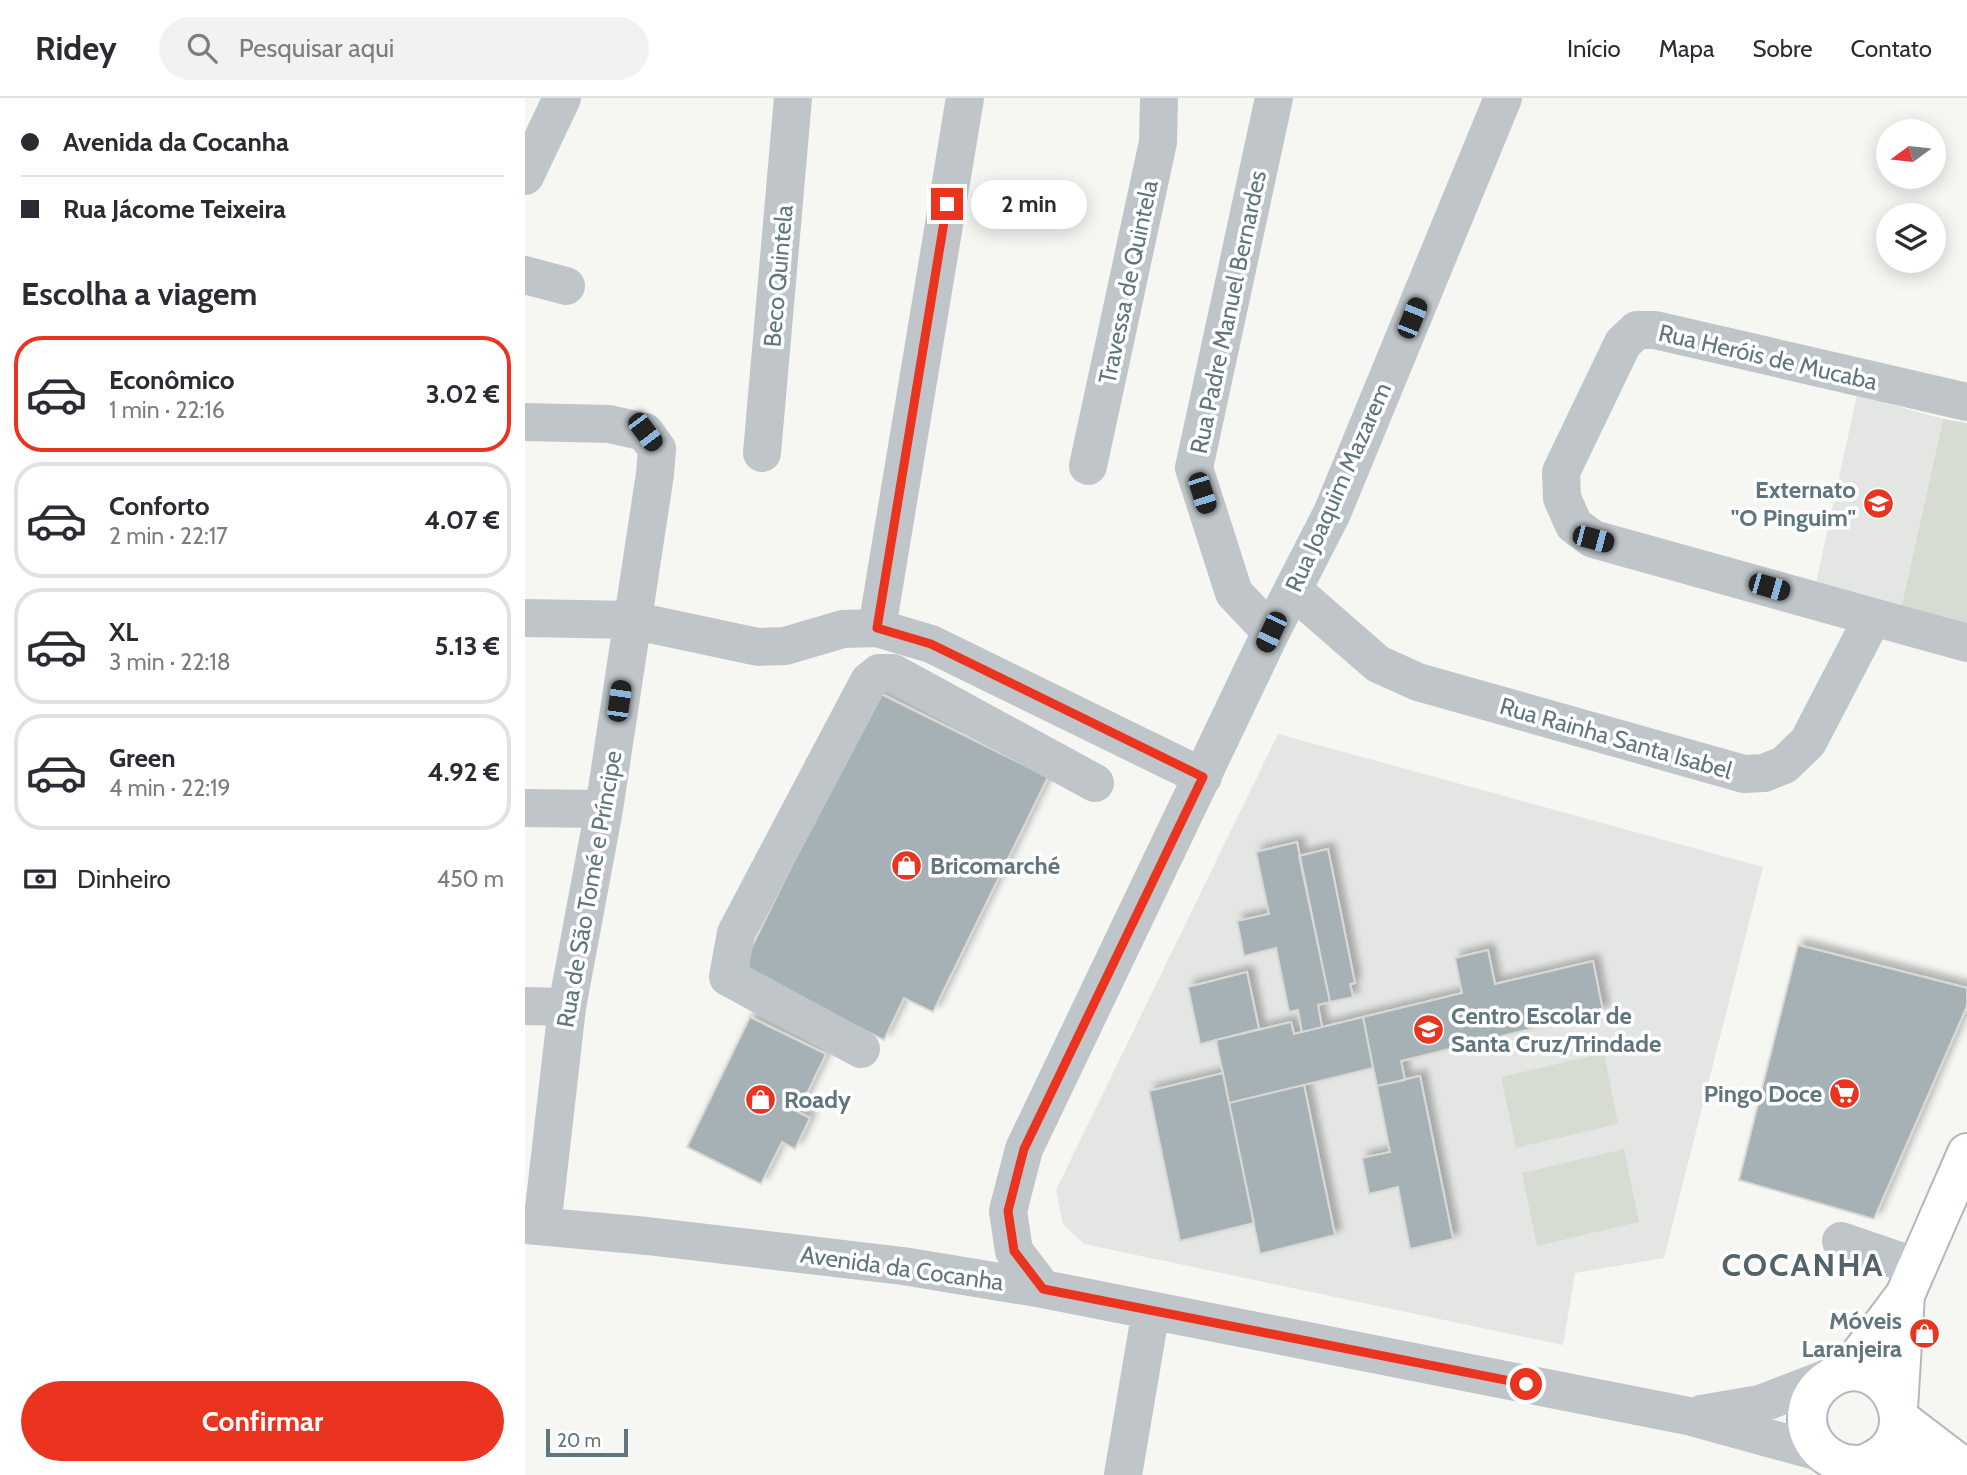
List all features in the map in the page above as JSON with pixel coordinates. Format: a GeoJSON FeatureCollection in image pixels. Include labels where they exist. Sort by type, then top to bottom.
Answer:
{"type":"FeatureCollection","features":[{"type":"Feature","properties":{"kind":"main road"},"geometry":{"type":"LineString","coordinates":[[1842,1374],[1911,1281],[1967,1153]]}},
{"type":"Feature","properties":{"kind":"main road"},"geometry":{"type":"LineString","coordinates":[[1842,1464],[1873,1461],[1893,1443],[1898,1431],[1911,1281]]}},
{"type":"Feature","properties":{"kind":"main road"},"geometry":{"type":"LineString","coordinates":[[1861,1373],[1874,1377],[1885,1384],[1893,1395],[1899,1413],[1967,1472],[1842,1464],[1813,1441],[1807,1426],[1807,1410],[1813,1396],[1823,1383],[1842,1374],[1861,1373]]}},
{"type":"Feature","properties":{"kind":"street"},"geometry":{"type":"LineString","coordinates":[[525,176],[562,98]]}},
{"type":"Feature","properties":{"kind":"street","name":"Beco Quintela"},"geometry":{"type":"LineString","coordinates":[[762,453],[793,98]]}},
{"type":"Feature","properties":{"kind":"street"},"geometry":{"type":"LineString","coordinates":[[877,628],[965,98]]}},
{"type":"Feature","properties":{"kind":"street","name":"Travessa de Quintela"},"geometry":{"type":"LineString","coordinates":[[1089,466],[1159,142],[1159,98]]}},
{"type":"Feature","properties":{"kind":"street","name":"Rua Padre Manuel Bernardes"},"geometry":{"type":"LineString","coordinates":[[1271,632],[1234,593],[1194,468],[1274,98]]}},
{"type":"Feature","properties":{"kind":"street","name":"Rua Joaquim Mazarem"},"geometry":{"type":"LineString","coordinates":[[1043,1289],[1014,1251],[1008,1211],[1024,1149],[1271,632],[1332,513],[1503,98]]}},
{"type":"Feature","properties":{"kind":"street"},"geometry":{"type":"LineString","coordinates":[[525,275],[566,286]]}},
{"type":"Feature","properties":{"kind":"street","name":"Rua Heróis de Mucaba"},"geometry":{"type":"LineString","coordinates":[[1873,617],[1593,539],[1574,525],[1562,498],[1562,472],[1623,343],[1637,330],[1655,330],[1967,402]]}},
{"type":"Feature","properties":{"kind":"street","name":"Rua de São Tomé e Príncipe"},"geometry":{"type":"LineString","coordinates":[[525,422],[609,424],[645,432],[657,449],[604,809],[567,1007],[534,1226]]}},
{"type":"Feature","properties":{"kind":"street","name":"Rua Rainha Santa Isabel"},"geometry":{"type":"LineString","coordinates":[[1293,590],[1378,664],[1418,682],[1744,774],[1764,773],[1784,765],[1808,742],[1873,617]]}},
{"type":"Feature","properties":{"kind":"street"},"geometry":{"type":"LineString","coordinates":[[1873,617],[1967,643]]}},
{"type":"Feature","properties":{"kind":"street"},"geometry":{"type":"LineString","coordinates":[[525,618],[631,620],[758,646],[785,646],[843,629],[877,628],[931,644],[1203,777]]}},
{"type":"Feature","properties":{"kind":"street"},"geometry":{"type":"LineString","coordinates":[[861,1049],[729,977],[736,933],[869,681],[879,673],[893,673],[1095,783]]}},
{"type":"Feature","properties":{"kind":"street"},"geometry":{"type":"LineString","coordinates":[[525,808],[604,809]]}},
{"type":"Feature","properties":{"kind":"street"},"geometry":{"type":"LineString","coordinates":[[525,1006],[567,1007]]}},
{"type":"Feature","properties":{"kind":"street","name":"Avenida da Cocanha"},"geometry":{"type":"LineString","coordinates":[[534,1226],[890,1264],[1043,1289],[1688,1416],[1842,1464]]}},
{"type":"Feature","properties":{"kind":"street"},"geometry":{"type":"LineString","coordinates":[[1841,1241],[1911,1281]]}},
{"type":"Feature","properties":{"kind":"street"},"geometry":{"type":"LineString","coordinates":[[1122,1475],[1151,1310]]}},
{"type":"Feature","properties":{"kind":"street"},"geometry":{"type":"LineString","coordinates":[[1688,1416],[1760,1404],[1842,1374]]}},
{"type":"Feature","properties":{"kind":"shaded area","name":"Externato \"O Pinguim\""},"geometry":{"type":"Polygon","coordinates":[[[1857,395],[1943,419],[1900,613],[1815,588],[1857,395]]]}},
{"type":"Feature","properties":{"kind":"shaded area"},"geometry":{"type":"Polygon","coordinates":[[[1943,419],[1967,423],[1967,631],[1900,613],[1943,419]]]}},
{"type":"Feature","properties":{"kind":"shaded area","name":"Centro Escolar de Santa Cruz/Trindade"},"geometry":{"type":"Polygon","coordinates":[[[1278,734],[1763,867],[1664,1258],[1575,1273],[1563,1345],[1084,1244],[1063,1224],[1056,1190],[1278,734]]]}},
{"type":"Feature","properties":{"kind":"shaded area"},"geometry":{"type":"Polygon","coordinates":[[[1604,1053],[1618,1124],[1516,1148],[1501,1077],[1604,1053]]]}},
{"type":"Feature","properties":{"kind":"shaded area"},"geometry":{"type":"Polygon","coordinates":[[[1624,1149],[1639,1222],[1537,1246],[1522,1173],[1624,1149]]]}},
{"type":"Feature","properties":{"kind":"building"},"geometry":{"type":"Polygon","coordinates":[[[877,692],[1048,777],[933,1012],[904,998],[884,1040],[741,969],[877,692]]]}},
{"type":"Feature","properties":{"kind":"building"},"geometry":{"type":"Polygon","coordinates":[[[1297,842],[1330,1002],[1318,1005],[1322,1027],[1302,1032],[1298,1010],[1289,1012],[1276,948],[1244,956],[1237,921],[1269,914],[1256,852],[1297,842]]]}},
{"type":"Feature","properties":{"kind":"building"},"geometry":{"type":"Polygon","coordinates":[[[1328,849],[1355,983],[1350,984],[1353,997],[1330,1002],[1299,856],[1328,849]]]}},
{"type":"Feature","properties":{"kind":"building","name":"Pingo Doce"},"geometry":{"type":"Polygon","coordinates":[[[1798,945],[1967,988],[1967,1006],[1874,1219],[1739,1180],[1798,945]]]}},
{"type":"Feature","properties":{"kind":"building"},"geometry":{"type":"Polygon","coordinates":[[[1488,950],[1495,984],[1593,961],[1603,1011],[1401,1061],[1405,1080],[1377,1086],[1363,1017],[1462,993],[1455,958],[1488,950]]]}},
{"type":"Feature","properties":{"kind":"building"},"geometry":{"type":"Polygon","coordinates":[[[1247,972],[1259,1029],[1200,1044],[1188,987],[1247,972]]]}},
{"type":"Feature","properties":{"kind":"building"},"geometry":{"type":"Polygon","coordinates":[[[750,1017],[826,1054],[798,1112],[810,1118],[795,1149],[782,1142],[761,1184],[687,1147],[750,1017]]]}},
{"type":"Feature","properties":{"kind":"building"},"geometry":{"type":"Polygon","coordinates":[[[1363,1017],[1373,1068],[1229,1103],[1216,1040],[1291,1022],[1294,1034],[1363,1017]]]}},
{"type":"Feature","properties":{"kind":"building"},"geometry":{"type":"Polygon","coordinates":[[[1223,1073],[1254,1223],[1180,1241],[1149,1091],[1223,1073]]]}},
{"type":"Feature","properties":{"kind":"building"},"geometry":{"type":"Polygon","coordinates":[[[1420,1076],[1453,1239],[1410,1249],[1398,1187],[1369,1194],[1362,1158],[1390,1152],[1377,1086],[1420,1076]]]}},
{"type":"Feature","properties":{"kind":"building"},"geometry":{"type":"Polygon","coordinates":[[[1304,1085],[1335,1235],[1260,1254],[1229,1103],[1304,1085]]]}},
{"type":"Feature","properties":{"kind":"place","name":"Externato \"O Pinguim\""},"geometry":{"type":"Point","coordinates":[1879,503]}},
{"type":"Feature","properties":{"kind":"place","name":"Bricomarché"},"geometry":{"type":"Point","coordinates":[907,865]}},
{"type":"Feature","properties":{"kind":"place","name":"Centro Escolar de Santa Cruz/Trindade"},"geometry":{"type":"Point","coordinates":[1428,1029]}},
{"type":"Feature","properties":{"kind":"place","name":"Pingo Doce"},"geometry":{"type":"Point","coordinates":[1845,1093]}},
{"type":"Feature","properties":{"kind":"place","name":"Roady"},"geometry":{"type":"Point","coordinates":[761,1099]}},
{"type":"Feature","properties":{"kind":"place","name":"Móveis Laranjeira"},"geometry":{"type":"Point","coordinates":[1925,1334]}},
{"type":"Feature","properties":{"kind":"district","name":"COCANHA"},"geometry":{"type":"Point","coordinates":[1803,1264]}},
{"type":"Feature","properties":{"kind":"route"},"geometry":{"type":"LineString","coordinates":[[947,204],[877,628],[931,644],[1203,777],[1024,1149],[1008,1211],[1014,1251],[1043,1289],[1526,1384]]}}]}
